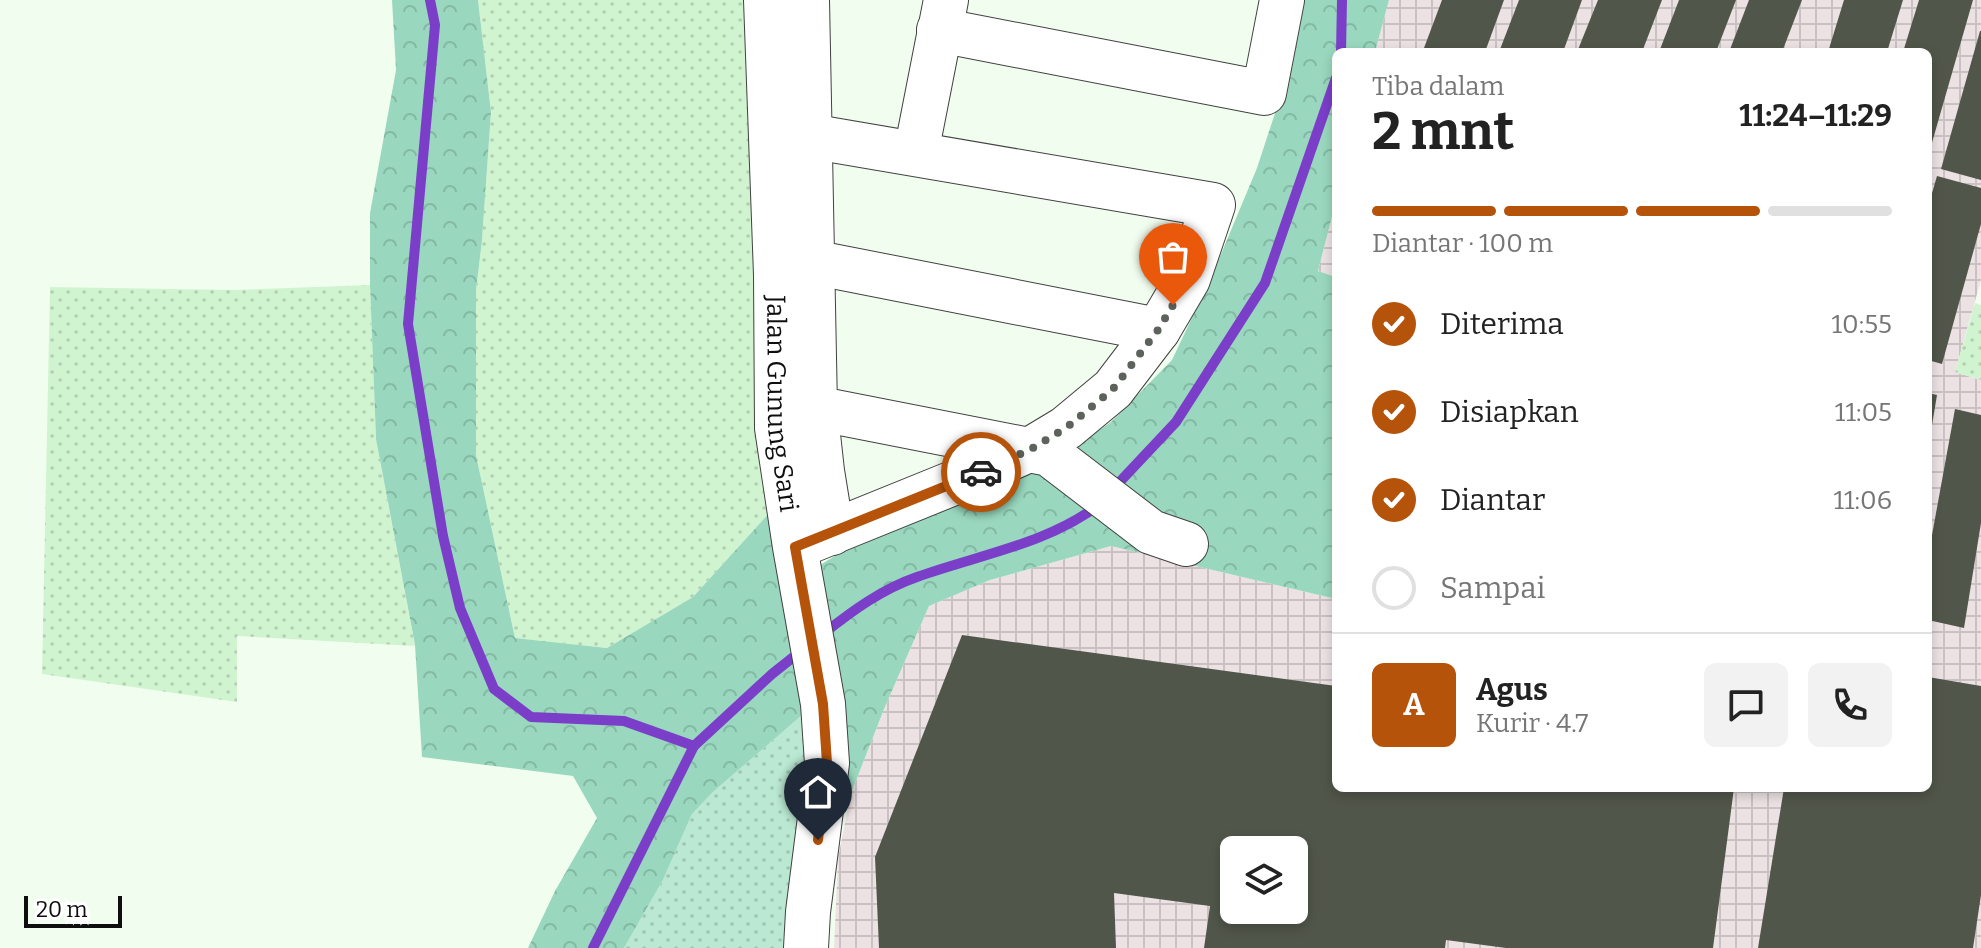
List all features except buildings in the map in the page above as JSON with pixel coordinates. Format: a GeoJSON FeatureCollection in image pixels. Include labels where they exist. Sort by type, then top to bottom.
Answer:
{"type":"FeatureCollection","features":[{"type":"Feature","properties":{"kind":"street","name":"Jalan Gunung Sari"},"geometry":{"type":"LineString","coordinates":[[766,0],[776,259],[777,428],[814,540],[804,600],[823,704],[827,763],[806,948]]}},
{"type":"Feature","properties":{"kind":"street"},"geometry":{"type":"LineString","coordinates":[[807,0],[809,136],[815,408],[822,471],[814,540],[1048,457],[1066,428],[1113,389],[1158,330],[1188,279],[1213,205],[809,136]]}},
{"type":"Feature","properties":{"kind":"street"},"geometry":{"type":"LineString","coordinates":[[916,153],[943,15],[1264,93],[1282,0]]}},
{"type":"Feature","properties":{"kind":"street"},"geometry":{"type":"LineString","coordinates":[[812,262],[1158,330]]}},
{"type":"Feature","properties":{"kind":"street"},"geometry":{"type":"LineString","coordinates":[[815,408],[1048,457],[1151,532],[1186,544]]}},
{"type":"Feature","properties":{"kind":"shaded area"},"geometry":{"type":"Polygon","coordinates":[[[1389,0],[1981,0],[1981,280],[1955,372],[1981,380],[1981,948],[834,948],[838,859],[850,796],[884,709],[929,606],[990,580],[1111,546],[1332,598],[1332,792],[1932,792],[1932,48],[1376,48],[1389,0]]]}},
{"type":"Feature","properties":{"kind":"shaded area"},"geometry":{"type":"Polygon","coordinates":[[[1332,217],[1332,276],[1318,271],[1332,217]]]}},
{"type":"Feature","properties":{"kind":"green space"},"geometry":{"type":"Polygon","coordinates":[[[392,0],[478,0],[491,112],[476,291],[476,455],[515,638],[607,648],[693,597],[771,511],[809,709],[692,814],[663,880],[624,948],[528,948],[555,891],[597,818],[573,776],[422,757],[415,645],[376,439],[370,213],[396,70],[392,0]]]}},
{"type":"Feature","properties":{"kind":"green space"},"geometry":{"type":"Polygon","coordinates":[[[478,0],[753,0],[771,511],[693,597],[607,648],[515,638],[476,455],[476,291],[491,112],[478,0]]]}},
{"type":"Feature","properties":{"kind":"green space"},"geometry":{"type":"Polygon","coordinates":[[[1301,0],[1389,0],[1376,48],[1332,48],[1332,217],[1318,271],[1332,276],[1332,598],[1111,546],[990,580],[929,606],[850,796],[836,669],[817,567],[875,531],[1044,468],[1111,422],[1172,360],[1257,168],[1280,98],[1301,0]]]}},
{"type":"Feature","properties":{"kind":"green space"},"geometry":{"type":"Polygon","coordinates":[[[370,285],[376,439],[415,646],[237,636],[237,702],[42,674],[50,287],[235,290],[370,285]]]}},
{"type":"Feature","properties":{"kind":"green space"},"geometry":{"type":"Polygon","coordinates":[[[1975,303],[1981,305],[1981,380],[1955,372],[1975,303]]]}},
{"type":"Feature","properties":{"kind":"green space"},"geometry":{"type":"Polygon","coordinates":[[[809,709],[813,753],[790,948],[624,948],[663,880],[692,814],[809,709]]]}},
{"type":"Feature","properties":{"kind":"waterway"},"geometry":{"type":"LineString","coordinates":[[430,0],[435,25],[408,324],[443,536],[460,608],[494,689],[531,717],[624,721],[694,746]]}},
{"type":"Feature","properties":{"kind":"waterway"},"geometry":{"type":"LineString","coordinates":[[1341,48],[1342,0]]}},
{"type":"Feature","properties":{"kind":"waterway"},"geometry":{"type":"LineString","coordinates":[[1113,489],[1176,422],[1265,283],[1332,90]]}},
{"type":"Feature","properties":{"kind":"waterway"},"geometry":{"type":"LineString","coordinates":[[823,634],[856,609],[892,588],[1035,539],[1080,518],[1100,504]]}},
{"type":"Feature","properties":{"kind":"waterway"},"geometry":{"type":"LineString","coordinates":[[593,948],[694,746],[801,651]]}},
{"type":"Feature","properties":{"kind":"way so far"},"geometry":{"type":"LineString","coordinates":[[981,472],[1031,449],[1066,428],[1113,389],[1173,305]]}},
{"type":"Feature","properties":{"kind":"route"},"geometry":{"type":"LineString","coordinates":[[818,840],[827,763],[823,704],[795,547],[981,472]]}}]}
